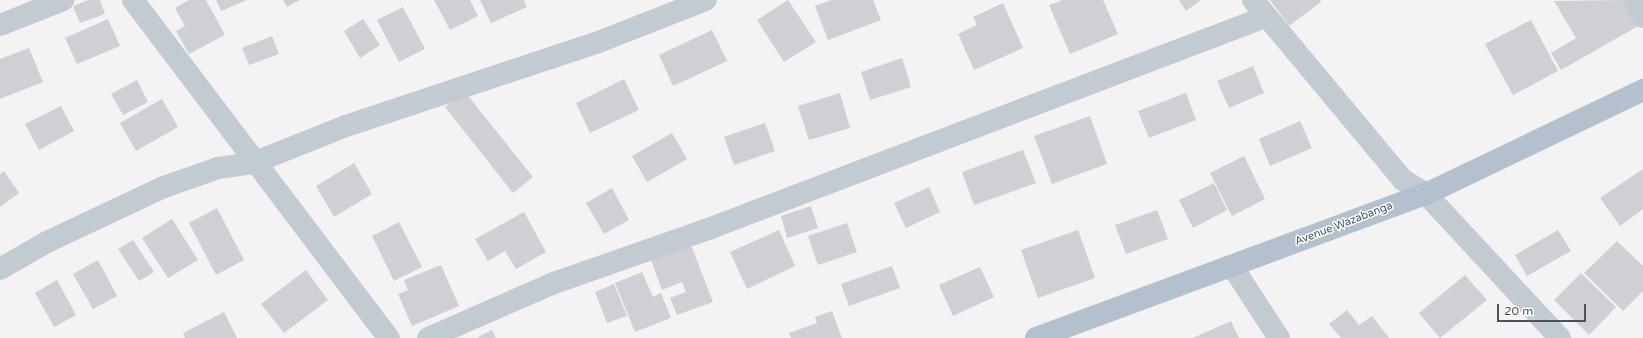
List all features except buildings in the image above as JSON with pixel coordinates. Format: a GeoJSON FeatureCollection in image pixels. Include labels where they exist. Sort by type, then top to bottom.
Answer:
{"type":"FeatureCollection","features":[{"type":"Feature","properties":{"kind":"main road","name":"Avenue Wazabanga"},"geometry":{"type":"LineString","coordinates":[[1036,338],[1426,194],[1643,90]]}},
{"type":"Feature","properties":{"kind":"street"},"geometry":{"type":"LineString","coordinates":[[0,25],[63,0]]}},
{"type":"Feature","properties":{"kind":"street"},"geometry":{"type":"LineString","coordinates":[[133,0],[253,163],[389,338]]}},
{"type":"Feature","properties":{"kind":"street"},"geometry":{"type":"LineString","coordinates":[[0,269],[46,242],[164,187],[218,168],[253,163],[346,126],[596,43],[706,0]]}},
{"type":"Feature","properties":{"kind":"street"},"geometry":{"type":"LineString","coordinates":[[1634,0],[1643,17]]}},
{"type":"Feature","properties":{"kind":"street"},"geometry":{"type":"LineString","coordinates":[[428,338],[554,283],[711,228],[1259,8],[1403,180],[1426,194],[1560,338]]}},
{"type":"Feature","properties":{"kind":"street"},"geometry":{"type":"LineString","coordinates":[[1232,266],[1279,338]]}}]}
